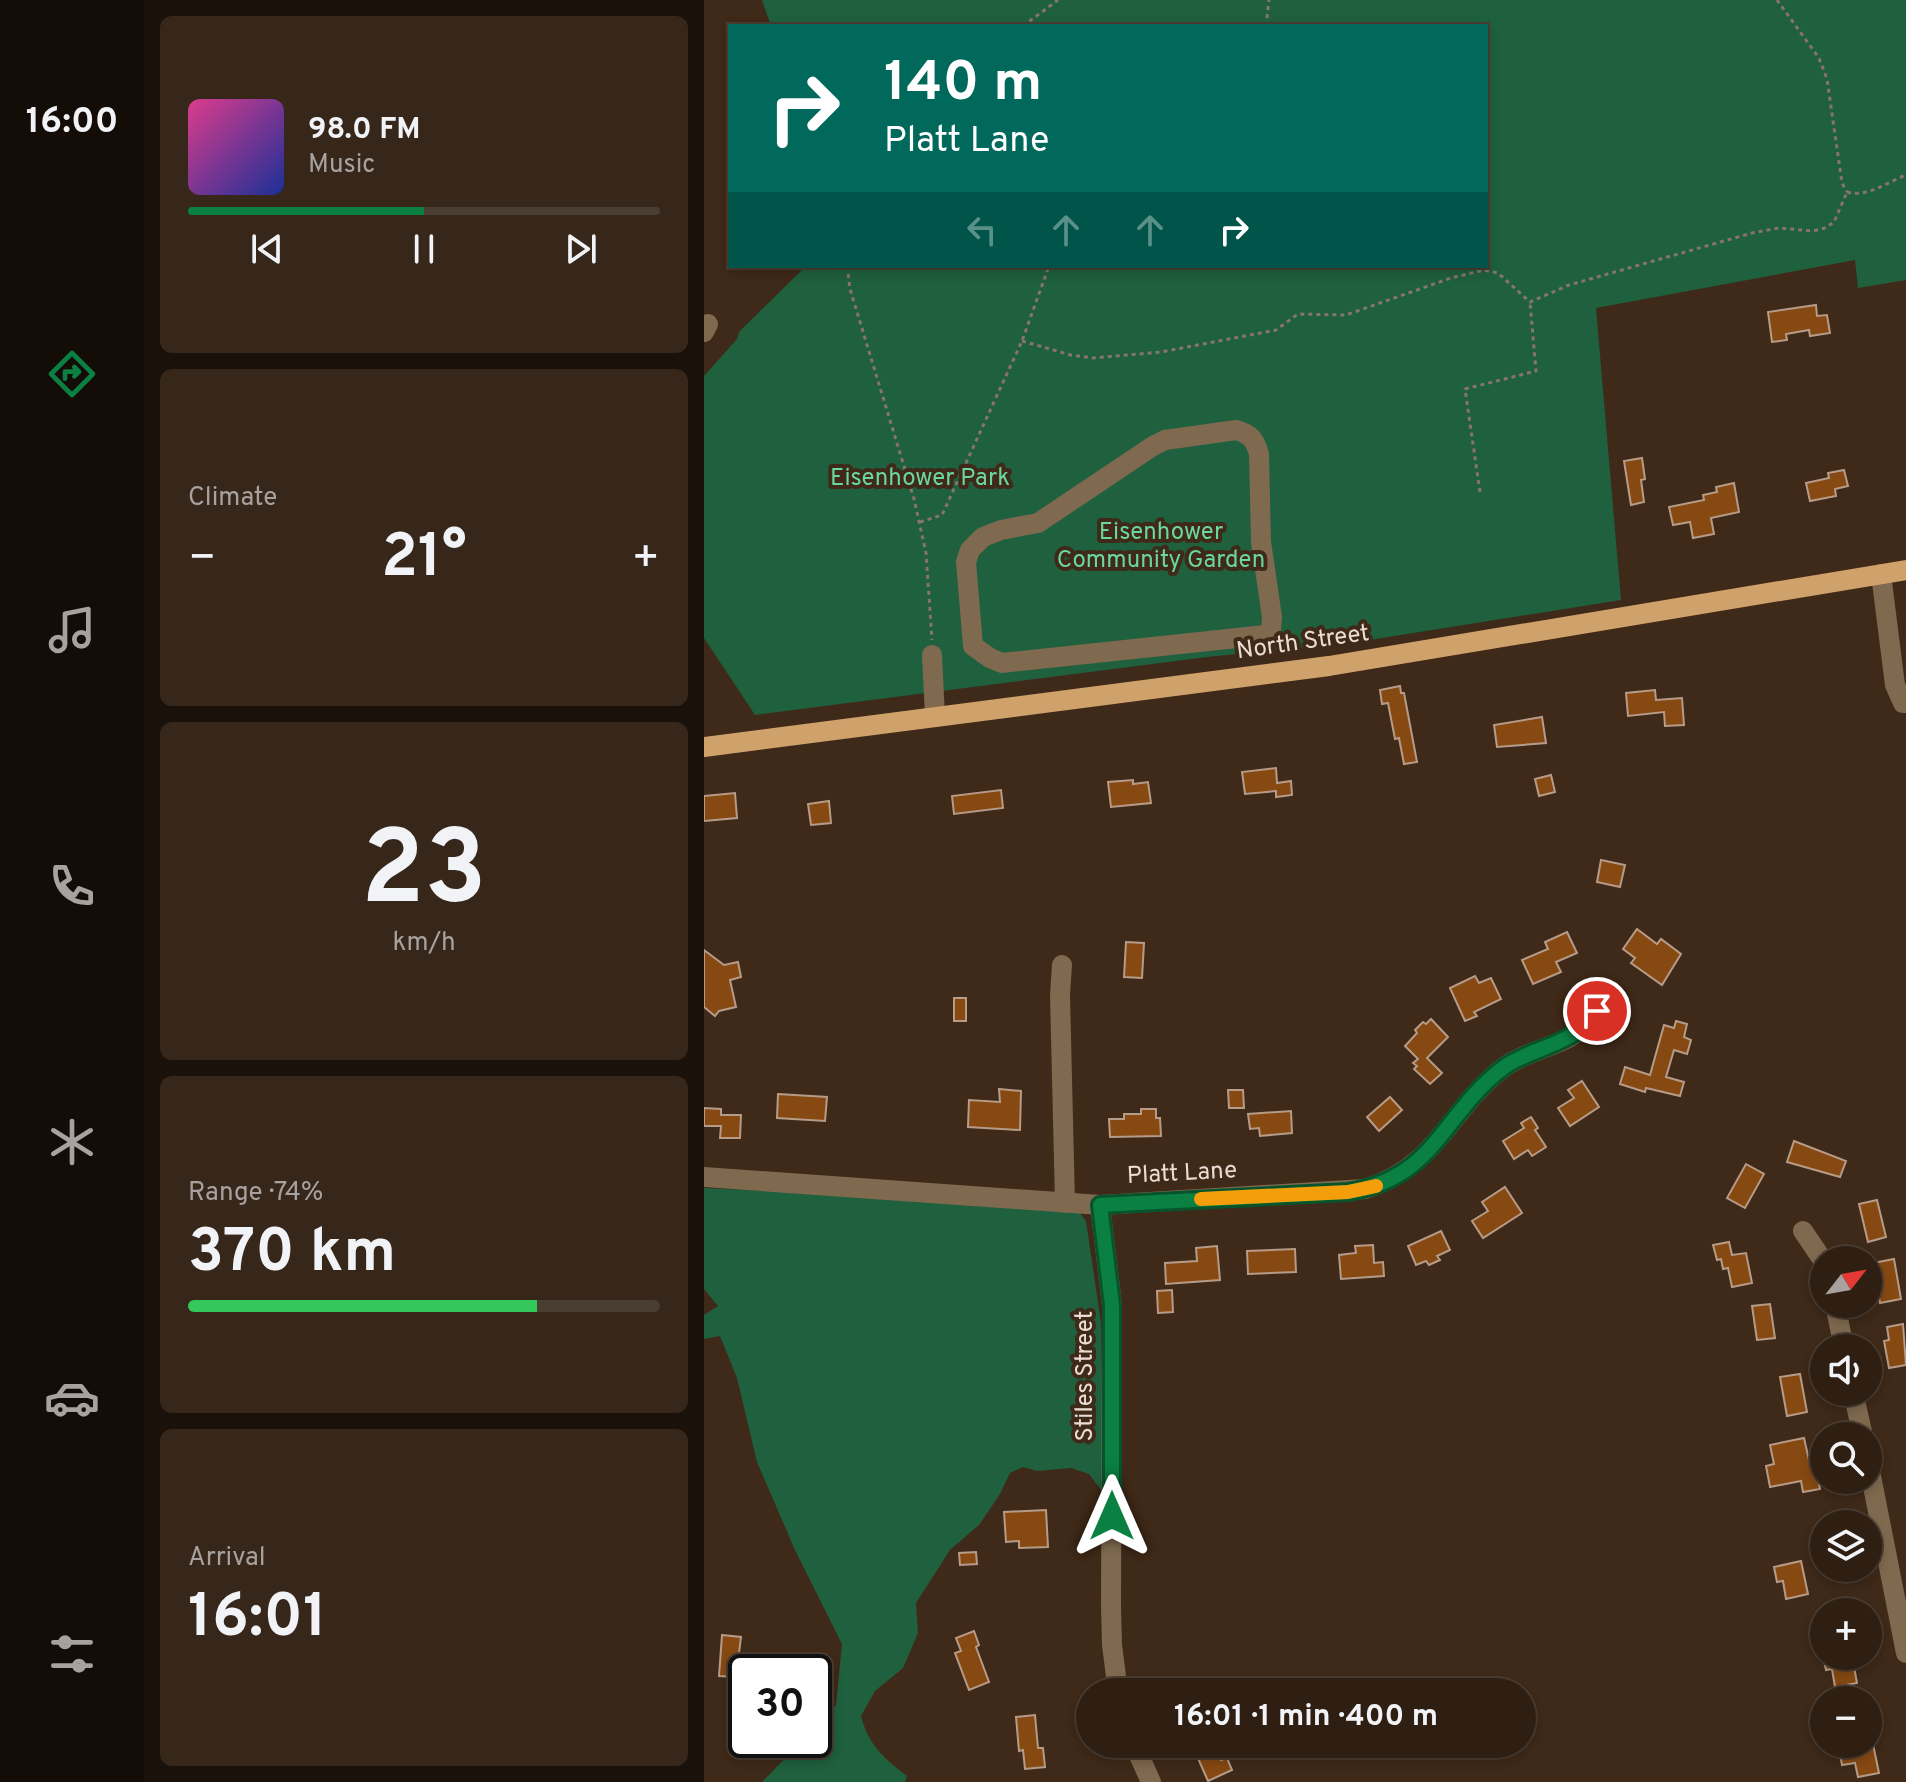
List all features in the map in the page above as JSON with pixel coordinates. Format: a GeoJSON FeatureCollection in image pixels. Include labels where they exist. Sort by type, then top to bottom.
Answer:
{"type":"FeatureCollection","features":[{"type":"Feature","properties":{"kind":"main road","name":"North Street"},"geometry":{"type":"LineString","coordinates":[[704,747],[1329,666],[1906,570]]}},
{"type":"Feature","properties":{"kind":"street"},"geometry":{"type":"LineString","coordinates":[[1236,430],[1255,440],[1260,471],[1261,542],[1272,617],[1271,630],[1265,635],[1002,663],[973,646],[967,589],[966,562],[970,550],[983,537],[1038,523],[1153,446],[1165,440],[1236,430]]}},
{"type":"Feature","properties":{"kind":"street"},"geometry":{"type":"LineString","coordinates":[[1881,574],[1895,685],[1903,703],[1906,703]]}},
{"type":"Feature","properties":{"kind":"street"},"geometry":{"type":"LineString","coordinates":[[932,655],[935,717]]}},
{"type":"Feature","properties":{"kind":"street"},"geometry":{"type":"LineString","coordinates":[[1062,965],[1065,1203]]}},
{"type":"Feature","properties":{"kind":"street","name":"Platt Lane"},"geometry":{"type":"LineString","coordinates":[[704,1177],[1100,1205],[1348,1192],[1399,1176],[1424,1156],[1496,1073],[1518,1058],[1571,1036],[1597,1011]]}},
{"type":"Feature","properties":{"kind":"street","name":"Stiles Street"},"geometry":{"type":"LineString","coordinates":[[1100,1205],[1112,1305],[1111,1607],[1116,1678]]}},
{"type":"Feature","properties":{"kind":"street"},"geometry":{"type":"LineString","coordinates":[[1803,1231],[1813,1246]]}},
{"type":"Feature","properties":{"kind":"street"},"geometry":{"type":"LineString","coordinates":[[1875,1494],[1906,1653]]}},
{"type":"Feature","properties":{"kind":"street"},"geometry":{"type":"LineString","coordinates":[[1140,1758],[1151,1782]]}},
{"type":"Feature","properties":{"kind":"path"},"geometry":{"type":"LineString","coordinates":[[1026,24],[1058,0]]}},
{"type":"Feature","properties":{"kind":"path"},"geometry":{"type":"LineString","coordinates":[[1266,24],[1269,0]]}},
{"type":"Feature","properties":{"kind":"path"},"geometry":{"type":"LineString","coordinates":[[1777,0],[1819,58],[1827,79],[1842,183],[1847,192],[1866,192],[1906,175]]}},
{"type":"Feature","properties":{"kind":"path"},"geometry":{"type":"LineString","coordinates":[[1530,302],[1569,285],[1752,233],[1779,228],[1813,231],[1825,228],[1834,222],[1847,192]]}},
{"type":"Feature","properties":{"kind":"path"},"geometry":{"type":"LineString","coordinates":[[847,268],[850,289],[906,466],[920,522],[929,577],[932,655]]}},
{"type":"Feature","properties":{"kind":"path"},"geometry":{"type":"LineString","coordinates":[[920,522],[942,515],[1022,341],[1048,268]]}},
{"type":"Feature","properties":{"kind":"path"},"geometry":{"type":"LineString","coordinates":[[1022,341],[1093,358],[1161,352],[1276,330],[1298,314],[1346,315],[1451,278],[1484,270],[1498,273],[1530,302],[1536,371],[1465,389],[1480,492]]}},
{"type":"Feature","properties":{"kind":"green space","name":"Eisenhower Park"},"geometry":{"type":"Polygon","coordinates":[[[762,0],[1906,0],[1906,280],[1858,288],[1855,260],[1596,308],[1621,600],[1357,642],[1207,657],[755,715],[704,638],[704,376],[737,339],[739,332],[804,268],[1488,268],[1488,24],[770,24],[762,0]]]}},
{"type":"Feature","properties":{"kind":"green space"},"geometry":{"type":"Polygon","coordinates":[[[704,1188],[1066,1205],[1080,1213],[1086,1221],[1101,1323],[1101,1490],[1089,1474],[1071,1468],[1037,1471],[1023,1467],[1010,1473],[979,1525],[950,1550],[916,1603],[918,1633],[903,1668],[875,1691],[861,1716],[873,1743],[907,1776],[905,1782],[762,1782],[785,1758],[832,1758],[832,1709],[836,1705],[842,1644],[795,1550],[757,1462],[737,1378],[720,1336],[704,1339],[704,1315],[718,1306],[704,1289],[704,1188]]]}},
{"type":"Feature","properties":{"kind":"building"},"geometry":{"type":"Polygon","coordinates":[[[1816,305],[1817,316],[1827,315],[1830,333],[1810,336],[1809,330],[1786,334],[1787,340],[1772,342],[1768,312],[1816,305]]]}},
{"type":"Feature","properties":{"kind":"building"},"geometry":{"type":"Polygon","coordinates":[[[1642,458],[1644,502],[1631,505],[1624,461],[1642,458]]]}},
{"type":"Feature","properties":{"kind":"building"},"geometry":{"type":"Polygon","coordinates":[[[1844,470],[1848,486],[1835,489],[1836,496],[1810,501],[1806,483],[1829,478],[1828,473],[1844,470]]]}},
{"type":"Feature","properties":{"kind":"building"},"geometry":{"type":"Polygon","coordinates":[[[1734,483],[1739,512],[1711,518],[1714,534],[1693,538],[1690,522],[1673,525],[1669,507],[1704,500],[1703,495],[1717,492],[1716,487],[1734,483]]]}},
{"type":"Feature","properties":{"kind":"building"},"geometry":{"type":"Polygon","coordinates":[[[1400,686],[1417,762],[1404,764],[1388,703],[1382,704],[1380,690],[1400,686]]]}},
{"type":"Feature","properties":{"kind":"building"},"geometry":{"type":"Polygon","coordinates":[[[1655,690],[1656,700],[1682,698],[1684,725],[1665,726],[1664,712],[1628,716],[1626,693],[1655,690]]]}},
{"type":"Feature","properties":{"kind":"building"},"geometry":{"type":"Polygon","coordinates":[[[1542,717],[1546,743],[1497,747],[1494,725],[1542,717]]]}},
{"type":"Feature","properties":{"kind":"building"},"geometry":{"type":"Polygon","coordinates":[[[1276,768],[1277,783],[1291,781],[1292,795],[1276,797],[1276,791],[1245,794],[1242,772],[1276,768]]]}},
{"type":"Feature","properties":{"kind":"building"},"geometry":{"type":"Polygon","coordinates":[[[1551,775],[1555,792],[1539,796],[1535,779],[1551,775]]]}},
{"type":"Feature","properties":{"kind":"building"},"geometry":{"type":"Polygon","coordinates":[[[1133,780],[1133,784],[1148,782],[1151,803],[1111,807],[1108,782],[1133,780]]]}},
{"type":"Feature","properties":{"kind":"building"},"geometry":{"type":"Polygon","coordinates":[[[1001,790],[1003,808],[954,814],[952,796],[1001,790]]]}},
{"type":"Feature","properties":{"kind":"building"},"geometry":{"type":"Polygon","coordinates":[[[735,793],[737,818],[704,821],[704,796],[735,793]]]}},
{"type":"Feature","properties":{"kind":"building"},"geometry":{"type":"Polygon","coordinates":[[[829,801],[831,823],[811,825],[808,804],[829,801]]]}},
{"type":"Feature","properties":{"kind":"building"},"geometry":{"type":"Polygon","coordinates":[[[1601,860],[1625,865],[1620,887],[1597,882],[1601,860]]]}},
{"type":"Feature","properties":{"kind":"building"},"geometry":{"type":"Polygon","coordinates":[[[1637,929],[1657,944],[1661,939],[1681,954],[1662,985],[1631,963],[1635,958],[1623,949],[1637,929]]]}},
{"type":"Feature","properties":{"kind":"building"},"geometry":{"type":"Polygon","coordinates":[[[1567,932],[1577,953],[1556,962],[1561,972],[1533,984],[1522,960],[1548,949],[1545,942],[1567,932]]]}},
{"type":"Feature","properties":{"kind":"building"},"geometry":{"type":"Polygon","coordinates":[[[1126,942],[1144,943],[1142,978],[1124,977],[1126,942]]]}},
{"type":"Feature","properties":{"kind":"building"},"geometry":{"type":"Polygon","coordinates":[[[704,950],[724,965],[738,962],[741,977],[730,980],[736,1007],[719,1011],[715,1016],[704,1007],[704,950]]]}},
{"type":"Feature","properties":{"kind":"building"},"geometry":{"type":"Polygon","coordinates":[[[1475,976],[1479,983],[1491,978],[1501,999],[1474,1012],[1477,1016],[1465,1021],[1450,988],[1475,976]]]}},
{"type":"Feature","properties":{"kind":"building"},"geometry":{"type":"Polygon","coordinates":[[[954,998],[966,998],[966,1021],[954,1021],[954,998]]]}},
{"type":"Feature","properties":{"kind":"building"},"geometry":{"type":"Polygon","coordinates":[[[1431,1019],[1448,1037],[1427,1058],[1442,1073],[1430,1084],[1414,1069],[1417,1066],[1413,1063],[1418,1059],[1405,1046],[1417,1033],[1415,1030],[1431,1019]]]}},
{"type":"Feature","properties":{"kind":"building"},"geometry":{"type":"Polygon","coordinates":[[[1676,1021],[1687,1024],[1684,1037],[1691,1040],[1687,1054],[1674,1050],[1666,1077],[1684,1082],[1680,1096],[1646,1088],[1645,1092],[1620,1084],[1625,1067],[1650,1075],[1664,1025],[1674,1028],[1676,1021]]]}},
{"type":"Feature","properties":{"kind":"building"},"geometry":{"type":"Polygon","coordinates":[[[1582,1081],[1599,1107],[1570,1126],[1558,1108],[1574,1098],[1568,1090],[1582,1081]]]}},
{"type":"Feature","properties":{"kind":"building"},"geometry":{"type":"Polygon","coordinates":[[[999,1089],[1021,1091],[1020,1130],[968,1127],[969,1100],[1000,1102],[999,1089]]]}},
{"type":"Feature","properties":{"kind":"building"},"geometry":{"type":"Polygon","coordinates":[[[1228,1090],[1243,1090],[1244,1108],[1229,1108],[1228,1090]]]}},
{"type":"Feature","properties":{"kind":"building"},"geometry":{"type":"Polygon","coordinates":[[[778,1094],[827,1097],[825,1121],[777,1118],[778,1094]]]}},
{"type":"Feature","properties":{"kind":"building"},"geometry":{"type":"Polygon","coordinates":[[[1390,1097],[1402,1110],[1379,1131],[1367,1117],[1390,1097]]]}},
{"type":"Feature","properties":{"kind":"building"},"geometry":{"type":"Polygon","coordinates":[[[704,1108],[721,1109],[721,1115],[741,1115],[740,1138],[720,1138],[721,1126],[704,1126],[704,1108]]]}},
{"type":"Feature","properties":{"kind":"building"},"geometry":{"type":"Polygon","coordinates":[[[1141,1109],[1156,1109],[1161,1136],[1110,1137],[1109,1119],[1124,1119],[1124,1114],[1141,1114],[1141,1109]]]}},
{"type":"Feature","properties":{"kind":"building"},"geometry":{"type":"Polygon","coordinates":[[[1291,1111],[1292,1133],[1260,1136],[1259,1128],[1250,1129],[1248,1114],[1291,1111]]]}},
{"type":"Feature","properties":{"kind":"building"},"geometry":{"type":"Polygon","coordinates":[[[1531,1117],[1546,1147],[1532,1156],[1528,1150],[1514,1159],[1503,1141],[1524,1128],[1521,1123],[1531,1117]]]}},
{"type":"Feature","properties":{"kind":"building"},"geometry":{"type":"Polygon","coordinates":[[[1794,1141],[1846,1161],[1840,1177],[1787,1162],[1794,1141]]]}},
{"type":"Feature","properties":{"kind":"building"},"geometry":{"type":"Polygon","coordinates":[[[1746,1164],[1764,1174],[1745,1208],[1727,1198],[1746,1164]]]}},
{"type":"Feature","properties":{"kind":"building"},"geometry":{"type":"Polygon","coordinates":[[[1505,1187],[1522,1213],[1483,1238],[1472,1221],[1488,1211],[1482,1202],[1505,1187]]]}},
{"type":"Feature","properties":{"kind":"building"},"geometry":{"type":"Polygon","coordinates":[[[1877,1200],[1886,1237],[1868,1242],[1859,1204],[1877,1200]]]}},
{"type":"Feature","properties":{"kind":"building"},"geometry":{"type":"Polygon","coordinates":[[[1441,1231],[1450,1250],[1437,1256],[1440,1260],[1429,1265],[1426,1261],[1416,1265],[1408,1246],[1441,1231]]]}},
{"type":"Feature","properties":{"kind":"building"},"geometry":{"type":"Polygon","coordinates":[[[1729,1242],[1732,1255],[1746,1253],[1752,1283],[1732,1287],[1728,1268],[1723,1269],[1721,1259],[1717,1260],[1713,1245],[1729,1242]]]}},
{"type":"Feature","properties":{"kind":"building"},"geometry":{"type":"Polygon","coordinates":[[[1373,1245],[1374,1263],[1383,1262],[1384,1276],[1341,1279],[1339,1255],[1356,1253],[1355,1246],[1373,1245]]]}},
{"type":"Feature","properties":{"kind":"building"},"geometry":{"type":"Polygon","coordinates":[[[1217,1246],[1220,1280],[1166,1284],[1165,1263],[1197,1261],[1196,1248],[1217,1246]]]}},
{"type":"Feature","properties":{"kind":"building"},"geometry":{"type":"Polygon","coordinates":[[[1295,1249],[1296,1272],[1248,1274],[1247,1251],[1295,1249]]]}},
{"type":"Feature","properties":{"kind":"building"},"geometry":{"type":"Polygon","coordinates":[[[1894,1259],[1901,1299],[1882,1303],[1882,1261],[1894,1259]]]}},
{"type":"Feature","properties":{"kind":"building"},"geometry":{"type":"Polygon","coordinates":[[[1172,1290],[1173,1312],[1158,1313],[1157,1291],[1172,1290]]]}},
{"type":"Feature","properties":{"kind":"building"},"geometry":{"type":"Polygon","coordinates":[[[1770,1304],[1775,1338],[1757,1340],[1752,1306],[1770,1304]]]}},
{"type":"Feature","properties":{"kind":"building"},"geometry":{"type":"Polygon","coordinates":[[[1903,1324],[1906,1365],[1889,1368],[1884,1341],[1889,1340],[1887,1327],[1903,1324]]]}},
{"type":"Feature","properties":{"kind":"building"},"geometry":{"type":"Polygon","coordinates":[[[1800,1374],[1807,1412],[1787,1416],[1780,1377],[1800,1374]]]}},
{"type":"Feature","properties":{"kind":"building"},"geometry":{"type":"Polygon","coordinates":[[[1804,1438],[1810,1460],[1810,1491],[1803,1492],[1801,1481],[1770,1487],[1766,1466],[1774,1464],[1770,1445],[1804,1438]]]}},
{"type":"Feature","properties":{"kind":"building"},"geometry":{"type":"Polygon","coordinates":[[[1046,1510],[1048,1547],[1019,1548],[1019,1541],[1006,1542],[1004,1512],[1046,1510]]]}},
{"type":"Feature","properties":{"kind":"building"},"geometry":{"type":"Polygon","coordinates":[[[976,1552],[977,1564],[960,1565],[959,1553],[976,1552]]]}},
{"type":"Feature","properties":{"kind":"building"},"geometry":{"type":"Polygon","coordinates":[[[1801,1561],[1808,1594],[1786,1599],[1783,1581],[1777,1582],[1774,1567],[1801,1561]]]}},
{"type":"Feature","properties":{"kind":"building"},"geometry":{"type":"Polygon","coordinates":[[[974,1631],[979,1645],[976,1647],[989,1682],[969,1690],[955,1653],[961,1651],[956,1638],[974,1631]]]}},
{"type":"Feature","properties":{"kind":"building"},"geometry":{"type":"Polygon","coordinates":[[[722,1635],[741,1637],[739,1654],[728,1654],[728,1677],[719,1676],[722,1635]]]}},
{"type":"Feature","properties":{"kind":"building"},"geometry":{"type":"Polygon","coordinates":[[[1832,1670],[1855,1670],[1857,1683],[1835,1686],[1832,1670]]]}},
{"type":"Feature","properties":{"kind":"building"},"geometry":{"type":"Polygon","coordinates":[[[1035,1715],[1038,1748],[1043,1748],[1045,1767],[1025,1769],[1023,1750],[1019,1751],[1016,1717],[1035,1715]]]}},
{"type":"Feature","properties":{"kind":"building"},"geometry":{"type":"Polygon","coordinates":[[[1198,1758],[1227,1758],[1232,1770],[1208,1781],[1198,1758]]]}},
{"type":"Feature","properties":{"kind":"building"},"geometry":{"type":"Polygon","coordinates":[[[1841,1758],[1876,1758],[1879,1773],[1858,1777],[1855,1763],[1842,1765],[1841,1758]]]}},
{"type":"Feature","properties":{"kind":"slow traffic"},"geometry":{"type":"LineString","coordinates":[[1201,1199],[1348,1192],[1376,1186]]}},
{"type":"Feature","properties":{"kind":"route"},"geometry":{"type":"LineString","coordinates":[[1112,1516],[1112,1305],[1100,1205],[1348,1192],[1384,1183],[1399,1176],[1424,1156],[1496,1073],[1518,1058],[1571,1036],[1597,1011]]}},
{"type":"Feature","properties":{"kind":"park label","name":"Eisenhower Community Garden"},"geometry":{"type":"Point","coordinates":[1161,547]}}]}
